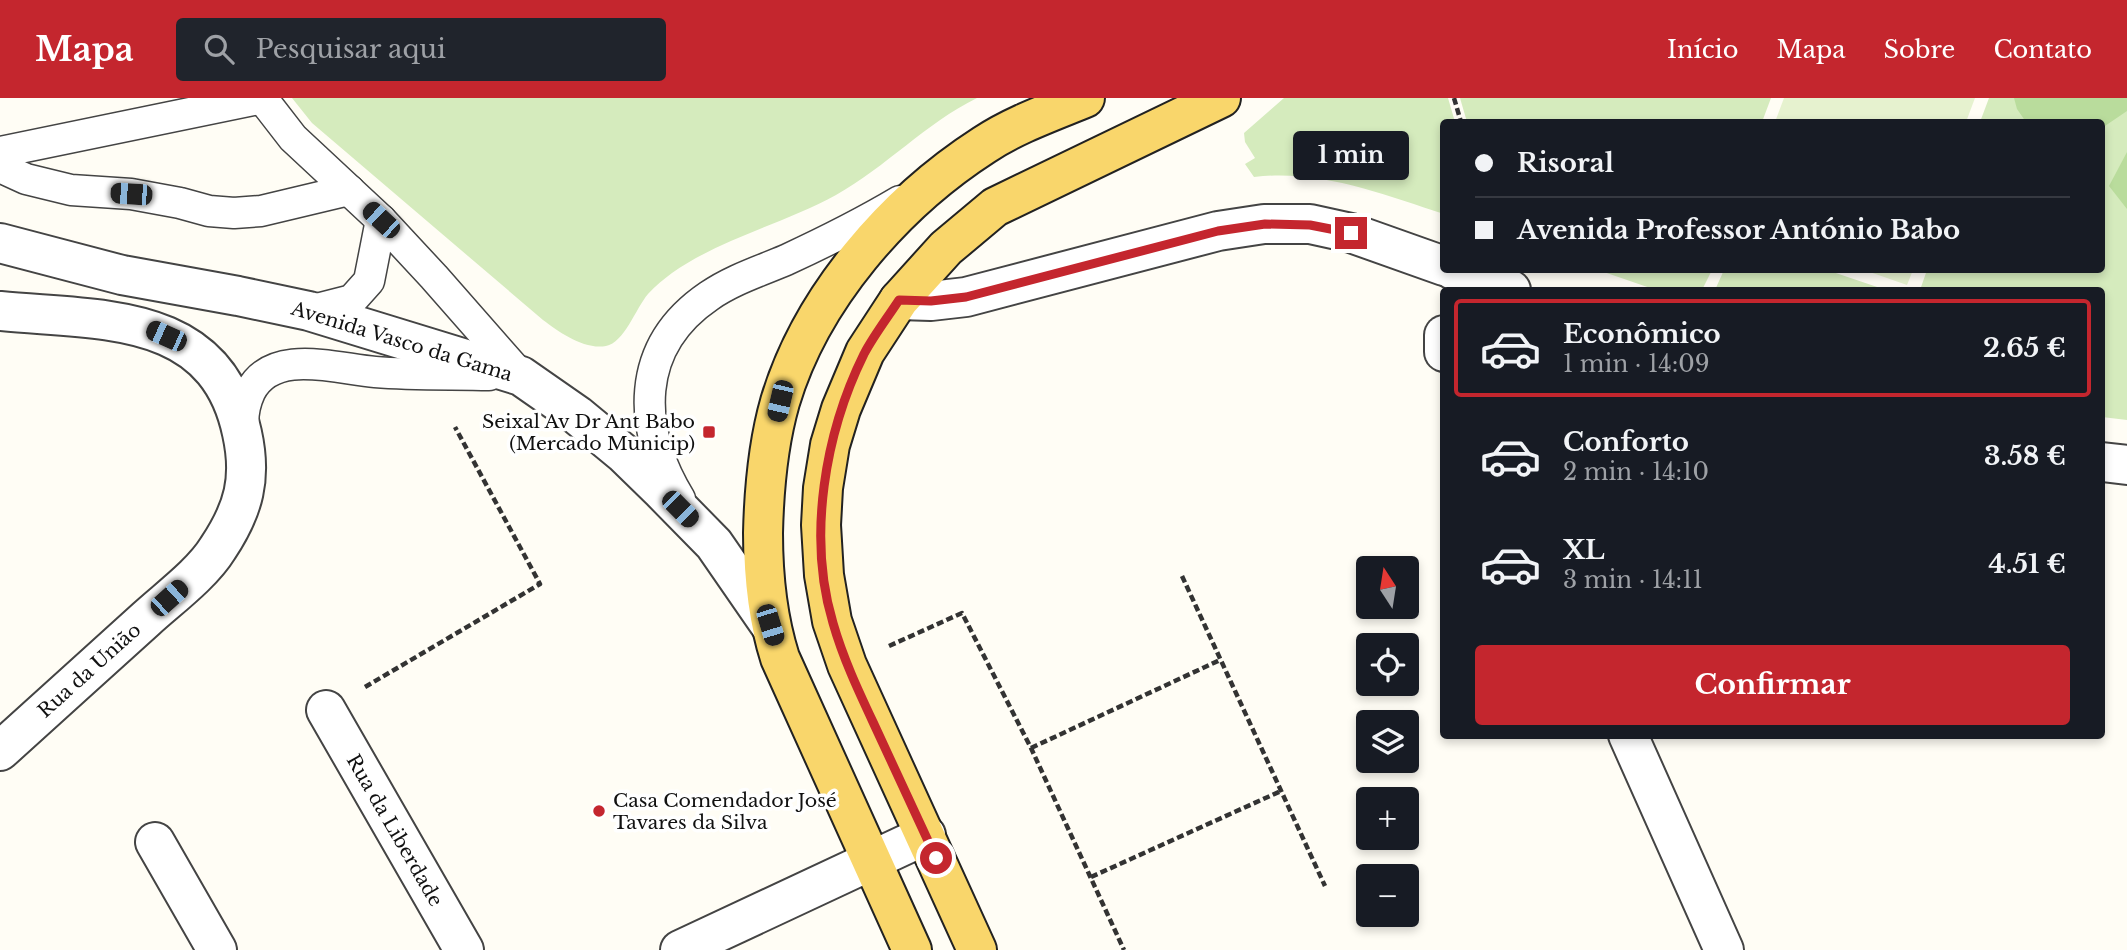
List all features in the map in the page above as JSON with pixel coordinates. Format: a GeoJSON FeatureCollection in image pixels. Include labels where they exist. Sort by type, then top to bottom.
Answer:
{"type":"FeatureCollection","features":[{"type":"Feature","properties":{"kind":"main road"},"geometry":{"type":"LineString","coordinates":[[770,625],[763,569],[764,501],[770,448],[780,401],[819,315],[877,234],[943,173],[986,143],[1085,98]]}},
{"type":"Feature","properties":{"kind":"main road"},"geometry":{"type":"LineString","coordinates":[[977,950],[847,665],[832,621],[824,575],[821,525],[830,444],[841,409],[865,352],[899,300],[946,248],[995,206],[1221,98]]}},
{"type":"Feature","properties":{"kind":"main road","name":"Avenida Vasco da Gama"},"geometry":{"type":"LineString","coordinates":[[770,625],[784,669],[912,950]]}},
{"type":"Feature","properties":{"kind":"street"},"geometry":{"type":"LineString","coordinates":[[899,300],[931,301],[966,297],[1218,231],[1265,224],[1310,225],[1351,233],[1440,269]]}},
{"type":"Feature","properties":{"kind":"street","name":"Avenida Vasco da Gama"},"geometry":{"type":"LineString","coordinates":[[0,243],[122,275],[309,311],[521,376],[578,415],[623,453],[714,544],[770,625]]}},
{"type":"Feature","properties":{"kind":"street"},"geometry":{"type":"LineString","coordinates":[[1456,275],[1500,287]]}},
{"type":"Feature","properties":{"kind":"street"},"geometry":{"type":"LineString","coordinates":[[0,311],[119,323],[151,330],[200,354],[216,370],[227,388],[241,428],[247,459]]}},
{"type":"Feature","properties":{"kind":"street","name":"Rua da União"},"geometry":{"type":"LineString","coordinates":[[0,751],[188,581],[218,550],[239,508],[245,489],[247,459]]}},
{"type":"Feature","properties":{"kind":"street"},"geometry":{"type":"LineString","coordinates":[[2105,462],[2127,465]]}},
{"type":"Feature","properties":{"kind":"street","name":"Rua da Liberdade"},"geometry":{"type":"LineString","coordinates":[[326,710],[464,950]]}},
{"type":"Feature","properties":{"kind":"street"},"geometry":{"type":"LineString","coordinates":[[1630,739],[1724,950]]}},
{"type":"Feature","properties":{"kind":"street"},"geometry":{"type":"LineString","coordinates":[[680,950],[926,835]]}},
{"type":"Feature","properties":{"kind":"street"},"geometry":{"type":"LineString","coordinates":[[155,842],[217,950]]}},
{"type":"Feature","properties":{"kind":"lane"},"geometry":{"type":"LineString","coordinates":[[0,152],[262,98],[293,138],[381,220],[435,277],[521,376]]}},
{"type":"Feature","properties":{"kind":"lane"},"geometry":{"type":"LineString","coordinates":[[0,167],[26,179],[71,190],[131,194],[209,211],[234,213],[261,211],[349,190]]}},
{"type":"Feature","properties":{"kind":"lane"},"geometry":{"type":"LineString","coordinates":[[714,544],[686,509],[671,484],[656,451],[651,430],[649,404],[652,379],[658,356],[668,337],[683,318],[708,296],[864,222],[907,198],[943,173]]}},
{"type":"Feature","properties":{"kind":"lane"},"geometry":{"type":"LineString","coordinates":[[309,311],[352,300],[369,281],[381,220]]}},
{"type":"Feature","properties":{"kind":"lane","name":"Rua da União"},"geometry":{"type":"LineString","coordinates":[[247,459],[243,426],[248,395],[256,381],[287,365],[310,364],[374,372],[521,376]]}},
{"type":"Feature","properties":{"kind":"path"},"geometry":{"type":"LineString","coordinates":[[1454,98],[1460,119]]}},
{"type":"Feature","properties":{"kind":"path"},"geometry":{"type":"LineString","coordinates":[[326,710],[540,584],[455,428]]}},
{"type":"Feature","properties":{"kind":"path"},"geometry":{"type":"LineString","coordinates":[[1182,576],[1325,886]]}},
{"type":"Feature","properties":{"kind":"path"},"geometry":{"type":"LineString","coordinates":[[847,665],[962,613],[1031,748],[1124,950]]}},
{"type":"Feature","properties":{"kind":"path"},"geometry":{"type":"LineString","coordinates":[[1031,748],[1220,660]]}},
{"type":"Feature","properties":{"kind":"path"},"geometry":{"type":"LineString","coordinates":[[1091,877],[1281,790]]}},
{"type":"Feature","properties":{"kind":"green space"},"geometry":{"type":"Polygon","coordinates":[[[292,98],[977,98],[940,120],[872,172],[836,195],[711,250],[672,273],[643,300],[618,339],[598,347],[572,339],[543,320],[312,123],[292,98]]]}},
{"type":"Feature","properties":{"kind":"green space"},"geometry":{"type":"Polygon","coordinates":[[[1284,98],[1448,98],[1454,119],[1440,119],[1440,213],[1374,191],[1327,180],[1278,175],[1254,177],[1245,164],[1255,158],[1245,142],[1244,133],[1284,98]]]}},
{"type":"Feature","properties":{"kind":"green space"},"geometry":{"type":"Polygon","coordinates":[[[1460,98],[1771,98],[1763,119],[1466,119],[1460,98]]]}},
{"type":"Feature","properties":{"kind":"green space"},"geometry":{"type":"Polygon","coordinates":[[[1784,98],[1975,98],[1967,119],[1776,119],[1784,98]]]}},
{"type":"Feature","properties":{"kind":"green space"},"geometry":{"type":"Polygon","coordinates":[[[1989,98],[2127,98],[2127,420],[2105,417],[2105,287],[1921,287],[1926,273],[2105,273],[2105,119],[1981,119],[1989,98]]]}},
{"type":"Feature","properties":{"kind":"green space"},"geometry":{"type":"Polygon","coordinates":[[[2014,98],[2127,98],[2127,111],[2105,126],[2105,119],[2024,119],[2014,98]]]}},
{"type":"Feature","properties":{"kind":"green space"},"geometry":{"type":"Polygon","coordinates":[[[2127,152],[2127,209],[2109,186],[2127,152]]]}},
{"type":"Feature","properties":{"kind":"green space"},"geometry":{"type":"Polygon","coordinates":[[[1607,273],[1710,273],[1704,287],[1647,287],[1607,273]]]}},
{"type":"Feature","properties":{"kind":"green space"},"geometry":{"type":"Polygon","coordinates":[[[1723,273],[1836,273],[1877,287],[1716,287],[1723,273]]]}},
{"type":"Feature","properties":{"kind":"green space"},"geometry":{"type":"Polygon","coordinates":[[[1873,273],[1912,273],[1907,285],[1873,273]]]}},
{"type":"Feature","properties":{"kind":"place","name":"Seixal Av Dr Ant Babo (Mercado Municip)"},"geometry":{"type":"Point","coordinates":[709,432]}},
{"type":"Feature","properties":{"kind":"place","name":"Casa Comendador José Tavares da Silva"},"geometry":{"type":"Point","coordinates":[599,811]}},
{"type":"Feature","properties":{"kind":"route"},"geometry":{"type":"LineString","coordinates":[[936,858],[847,665],[832,621],[824,575],[821,525],[830,444],[841,409],[865,352],[899,300],[931,301],[966,297],[1218,231],[1265,224],[1310,225],[1351,233]]}}]}
